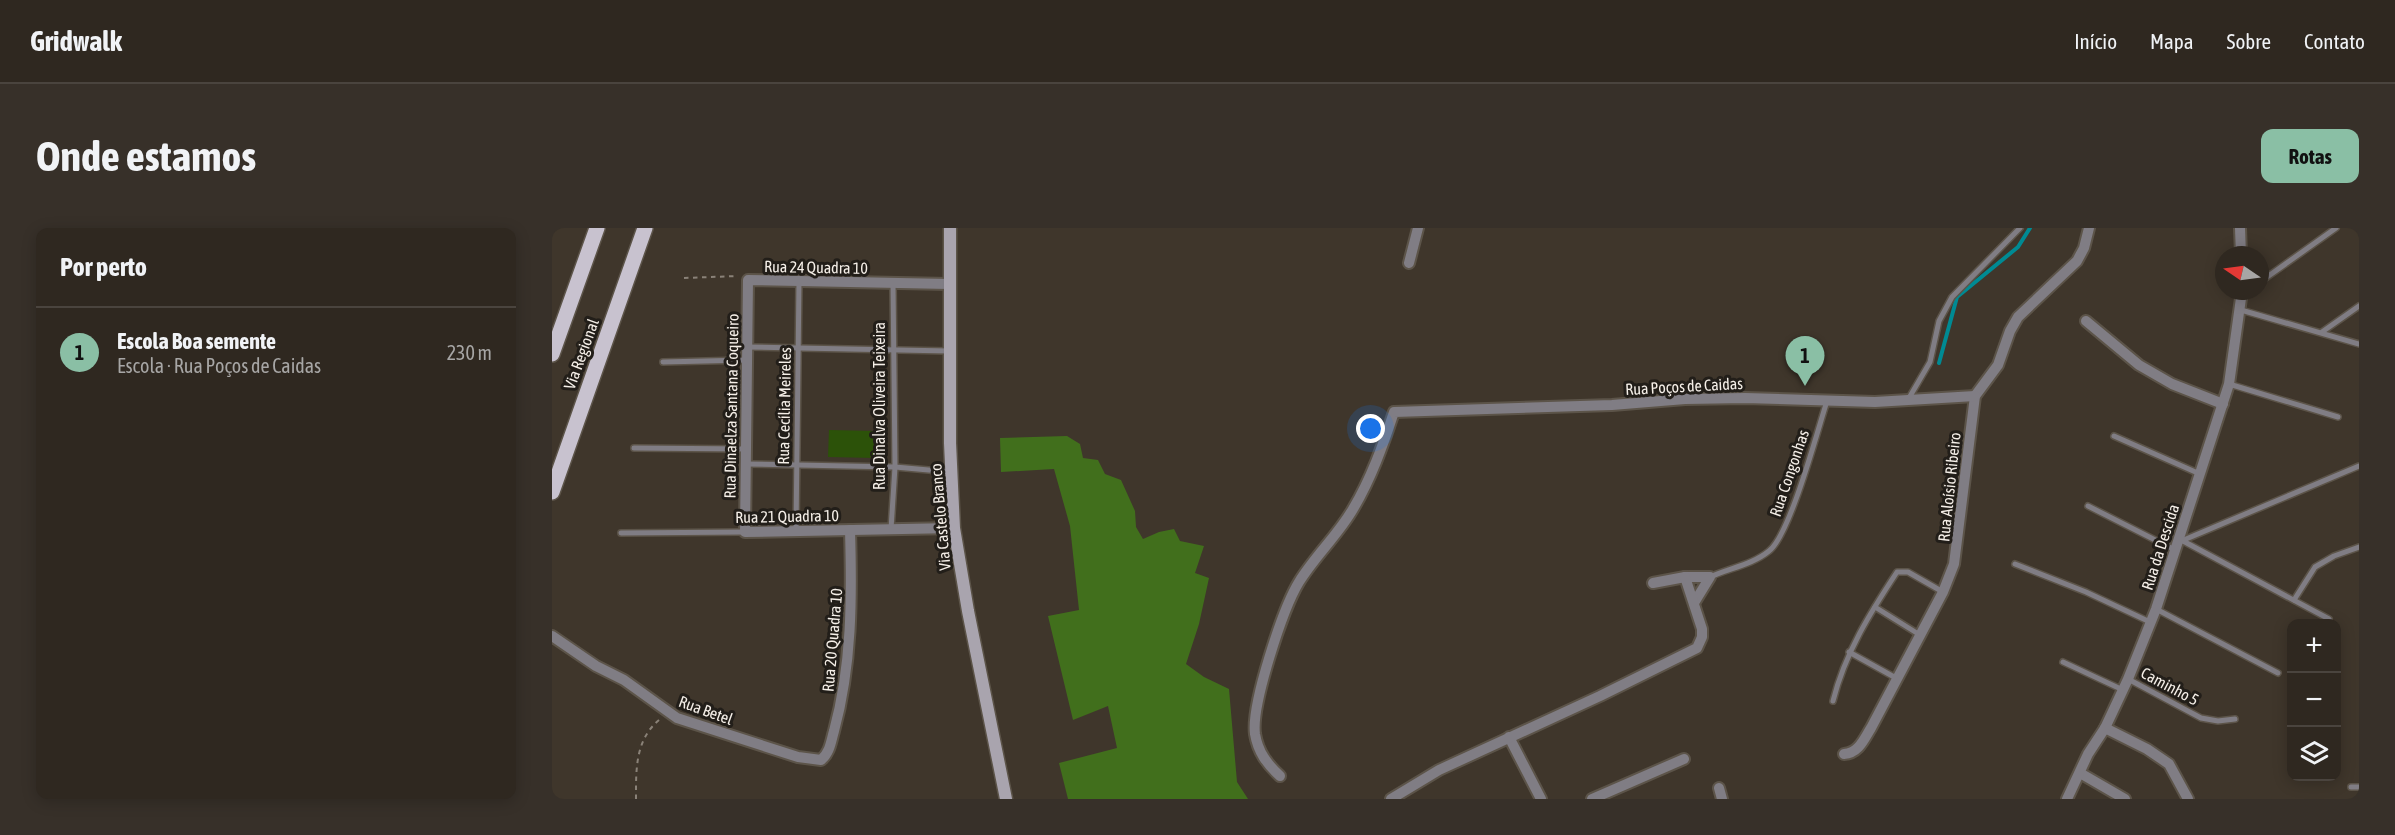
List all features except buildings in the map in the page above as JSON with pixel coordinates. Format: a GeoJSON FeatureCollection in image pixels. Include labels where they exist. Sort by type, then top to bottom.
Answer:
{"type":"FeatureCollection","features":[{"type":"Feature","properties":{"kind":"main road","name":"Via Regional"},"geometry":{"type":"LineString","coordinates":[[552,354],[597,228]]}},
{"type":"Feature","properties":{"kind":"main road","name":"Via Regional"},"geometry":{"type":"LineString","coordinates":[[552,492],[645,228]]}},
{"type":"Feature","properties":{"kind":"main road","name":"Via Castelo Branco"},"geometry":{"type":"LineString","coordinates":[[950,228],[951,472],[954,528],[968,611],[1006,799]]}},
{"type":"Feature","properties":{"kind":"street"},"geometry":{"type":"LineString","coordinates":[[1409,263],[1418,228]]}},
{"type":"Feature","properties":{"kind":"street"},"geometry":{"type":"LineString","coordinates":[[1975,396],[1998,365],[2010,331],[2018,317],[2077,261],[2084,248],[2089,228]]}},
{"type":"Feature","properties":{"kind":"street"},"geometry":{"type":"LineString","coordinates":[[2240,228],[2241,246]]}},
{"type":"Feature","properties":{"kind":"street","name":"Rua 24 Quadra 10"},"geometry":{"type":"LineString","coordinates":[[748,280],[949,284]]}},
{"type":"Feature","properties":{"kind":"street","name":"Rua Dinaelza Santana Coqueiro"},"geometry":{"type":"LineString","coordinates":[[745,532],[748,280]]}},
{"type":"Feature","properties":{"kind":"street","name":"Rua da Descida"},"geometry":{"type":"LineString","coordinates":[[2067,799],[2088,754],[2105,728],[2123,690],[2156,609],[2229,384],[2243,300]]}},
{"type":"Feature","properties":{"kind":"street"},"geometry":{"type":"LineString","coordinates":[[2086,321],[2139,365],[2172,384],[2223,404]]}},
{"type":"Feature","properties":{"kind":"street","name":"Rua Poços de Caidas"},"geometry":{"type":"LineString","coordinates":[[1280,776],[1259,751],[1255,732],[1257,709],[1278,630],[1286,606],[1299,581],[1338,530],[1364,490],[1394,412],[1612,405],[1685,399],[1908,401],[1975,396]]}},
{"type":"Feature","properties":{"kind":"street","name":"Rua Aloísio Ribeiro"},"geometry":{"type":"LineString","coordinates":[[1844,754],[1852,753],[1857,749],[1871,728],[1943,592],[1958,549],[1975,396]]}},
{"type":"Feature","properties":{"kind":"street","name":"Rua 21 Quadra 10"},"geometry":{"type":"LineString","coordinates":[[745,532],[954,528]]}},
{"type":"Feature","properties":{"kind":"street","name":"Rua 20 Quadra 10"},"geometry":{"type":"LineString","coordinates":[[829,750],[843,696],[848,656],[851,618],[850,530]]}},
{"type":"Feature","properties":{"kind":"street"},"geometry":{"type":"LineString","coordinates":[[1653,583],[1685,577],[1710,577]]}},
{"type":"Feature","properties":{"kind":"street"},"geometry":{"type":"LineString","coordinates":[[1391,799],[1439,770],[1692,652],[1697,648],[1702,637],[1700,618],[1685,577]]}},
{"type":"Feature","properties":{"kind":"street"},"geometry":{"type":"LineString","coordinates":[[1694,603],[1710,577]]}},
{"type":"Feature","properties":{"kind":"street","name":"Rua Betel"},"geometry":{"type":"LineString","coordinates":[[552,636],[596,666],[624,680],[677,718],[694,725],[809,760],[821,760],[829,750]]}},
{"type":"Feature","properties":{"kind":"street"},"geometry":{"type":"LineString","coordinates":[[2105,728],[2147,748],[2169,764],[2187,799]]}},
{"type":"Feature","properties":{"kind":"street"},"geometry":{"type":"LineString","coordinates":[[1509,737],[1541,799]]}},
{"type":"Feature","properties":{"kind":"street"},"geometry":{"type":"LineString","coordinates":[[1592,799],[1613,795],[1684,759]]}},
{"type":"Feature","properties":{"kind":"street"},"geometry":{"type":"LineString","coordinates":[[2080,773],[2125,799]]}},
{"type":"Feature","properties":{"kind":"lane"},"geometry":{"type":"LineString","coordinates":[[1908,401],[1930,362],[1939,321],[1952,297],[2020,228]]}},
{"type":"Feature","properties":{"kind":"lane"},"geometry":{"type":"LineString","coordinates":[[2269,276],[2336,228]]}},
{"type":"Feature","properties":{"kind":"lane","name":"Rua Cecília Meireles"},"geometry":{"type":"LineString","coordinates":[[796,531],[799,281]]}},
{"type":"Feature","properties":{"kind":"lane","name":"Rua Dinalva Oliveira Teixeira"},"geometry":{"type":"LineString","coordinates":[[891,529],[895,467],[893,283]]}},
{"type":"Feature","properties":{"kind":"lane"},"geometry":{"type":"LineString","coordinates":[[2322,332],[2359,306]]}},
{"type":"Feature","properties":{"kind":"lane"},"geometry":{"type":"LineString","coordinates":[[2241,310],[2359,344]]}},
{"type":"Feature","properties":{"kind":"lane"},"geometry":{"type":"LineString","coordinates":[[747,347],[950,351]]}},
{"type":"Feature","properties":{"kind":"lane"},"geometry":{"type":"LineString","coordinates":[[663,362],[747,360]]}},
{"type":"Feature","properties":{"kind":"lane"},"geometry":{"type":"LineString","coordinates":[[2229,384],[2338,417]]}},
{"type":"Feature","properties":{"kind":"lane","name":"Rua Congonhas"},"geometry":{"type":"LineString","coordinates":[[1710,577],[1744,564],[1771,550],[1779,540],[1790,514],[1827,401]]}},
{"type":"Feature","properties":{"kind":"lane"},"geometry":{"type":"LineString","coordinates":[[2114,436],[2200,474]]}},
{"type":"Feature","properties":{"kind":"lane"},"geometry":{"type":"LineString","coordinates":[[634,448],[746,449]]}},
{"type":"Feature","properties":{"kind":"lane"},"geometry":{"type":"LineString","coordinates":[[745,464],[895,467],[951,472]]}},
{"type":"Feature","properties":{"kind":"lane"},"geometry":{"type":"LineString","coordinates":[[2178,544],[2359,466]]}},
{"type":"Feature","properties":{"kind":"lane"},"geometry":{"type":"LineString","coordinates":[[2088,506],[2178,544],[2329,619]]}},
{"type":"Feature","properties":{"kind":"lane","name":"Rua 21 Quadra 10"},"geometry":{"type":"LineString","coordinates":[[621,533],[745,532]]}},
{"type":"Feature","properties":{"kind":"lane"},"geometry":{"type":"LineString","coordinates":[[2294,600],[2315,567],[2359,547]]}},
{"type":"Feature","properties":{"kind":"lane"},"geometry":{"type":"LineString","coordinates":[[2015,564],[2086,592],[2150,622]]}},
{"type":"Feature","properties":{"kind":"lane"},"geometry":{"type":"LineString","coordinates":[[1833,701],[1849,652],[1899,571],[1920,578],[1943,592]]}},
{"type":"Feature","properties":{"kind":"lane"},"geometry":{"type":"LineString","coordinates":[[1875,607],[1920,635]]}},
{"type":"Feature","properties":{"kind":"lane"},"geometry":{"type":"LineString","coordinates":[[2156,609],[2278,673]]}},
{"type":"Feature","properties":{"kind":"lane"},"geometry":{"type":"LineString","coordinates":[[1849,652],[1896,678]]}},
{"type":"Feature","properties":{"kind":"lane"},"geometry":{"type":"LineString","coordinates":[[2063,662],[2123,690]]}},
{"type":"Feature","properties":{"kind":"lane","name":"Caminho 5"},"geometry":{"type":"LineString","coordinates":[[2128,679],[2201,718],[2218,721],[2235,718]]}},
{"type":"Feature","properties":{"kind":"lane"},"geometry":{"type":"LineString","coordinates":[[2351,787],[2359,787]]}},
{"type":"Feature","properties":{"kind":"path","name":"Rua 24 Quadra 10"},"geometry":{"type":"LineString","coordinates":[[684,278],[740,276],[748,280]]}},
{"type":"Feature","properties":{"kind":"path"},"geometry":{"type":"LineString","coordinates":[[636,799],[637,757],[641,745],[653,725],[668,712]]}},
{"type":"Feature","properties":{"kind":"green space"},"geometry":{"type":"Polygon","coordinates":[[[829,430],[876,431],[876,458],[828,457],[829,430]]]}},
{"type":"Feature","properties":{"kind":"green space"},"geometry":{"type":"Polygon","coordinates":[[[1067,436],[1080,444],[1083,458],[1098,460],[1105,474],[1121,480],[1135,511],[1136,527],[1143,539],[1174,529],[1180,541],[1204,546],[1195,573],[1209,578],[1199,624],[1186,664],[1204,677],[1229,689],[1237,782],[1248,799],[1068,799],[1059,763],[1117,748],[1108,706],[1073,720],[1048,616],[1079,610],[1070,526],[1054,469],[1001,472],[1000,438],[1067,436]]]}},
{"type":"Feature","properties":{"kind":"waterway"},"geometry":{"type":"LineString","coordinates":[[1939,363],[1957,297],[2018,247],[2030,228]]}},
{"type":"Feature","properties":{"kind":"place","name":"Escola Boa semente"},"geometry":{"type":"Point","coordinates":[1805,386]}}]}
